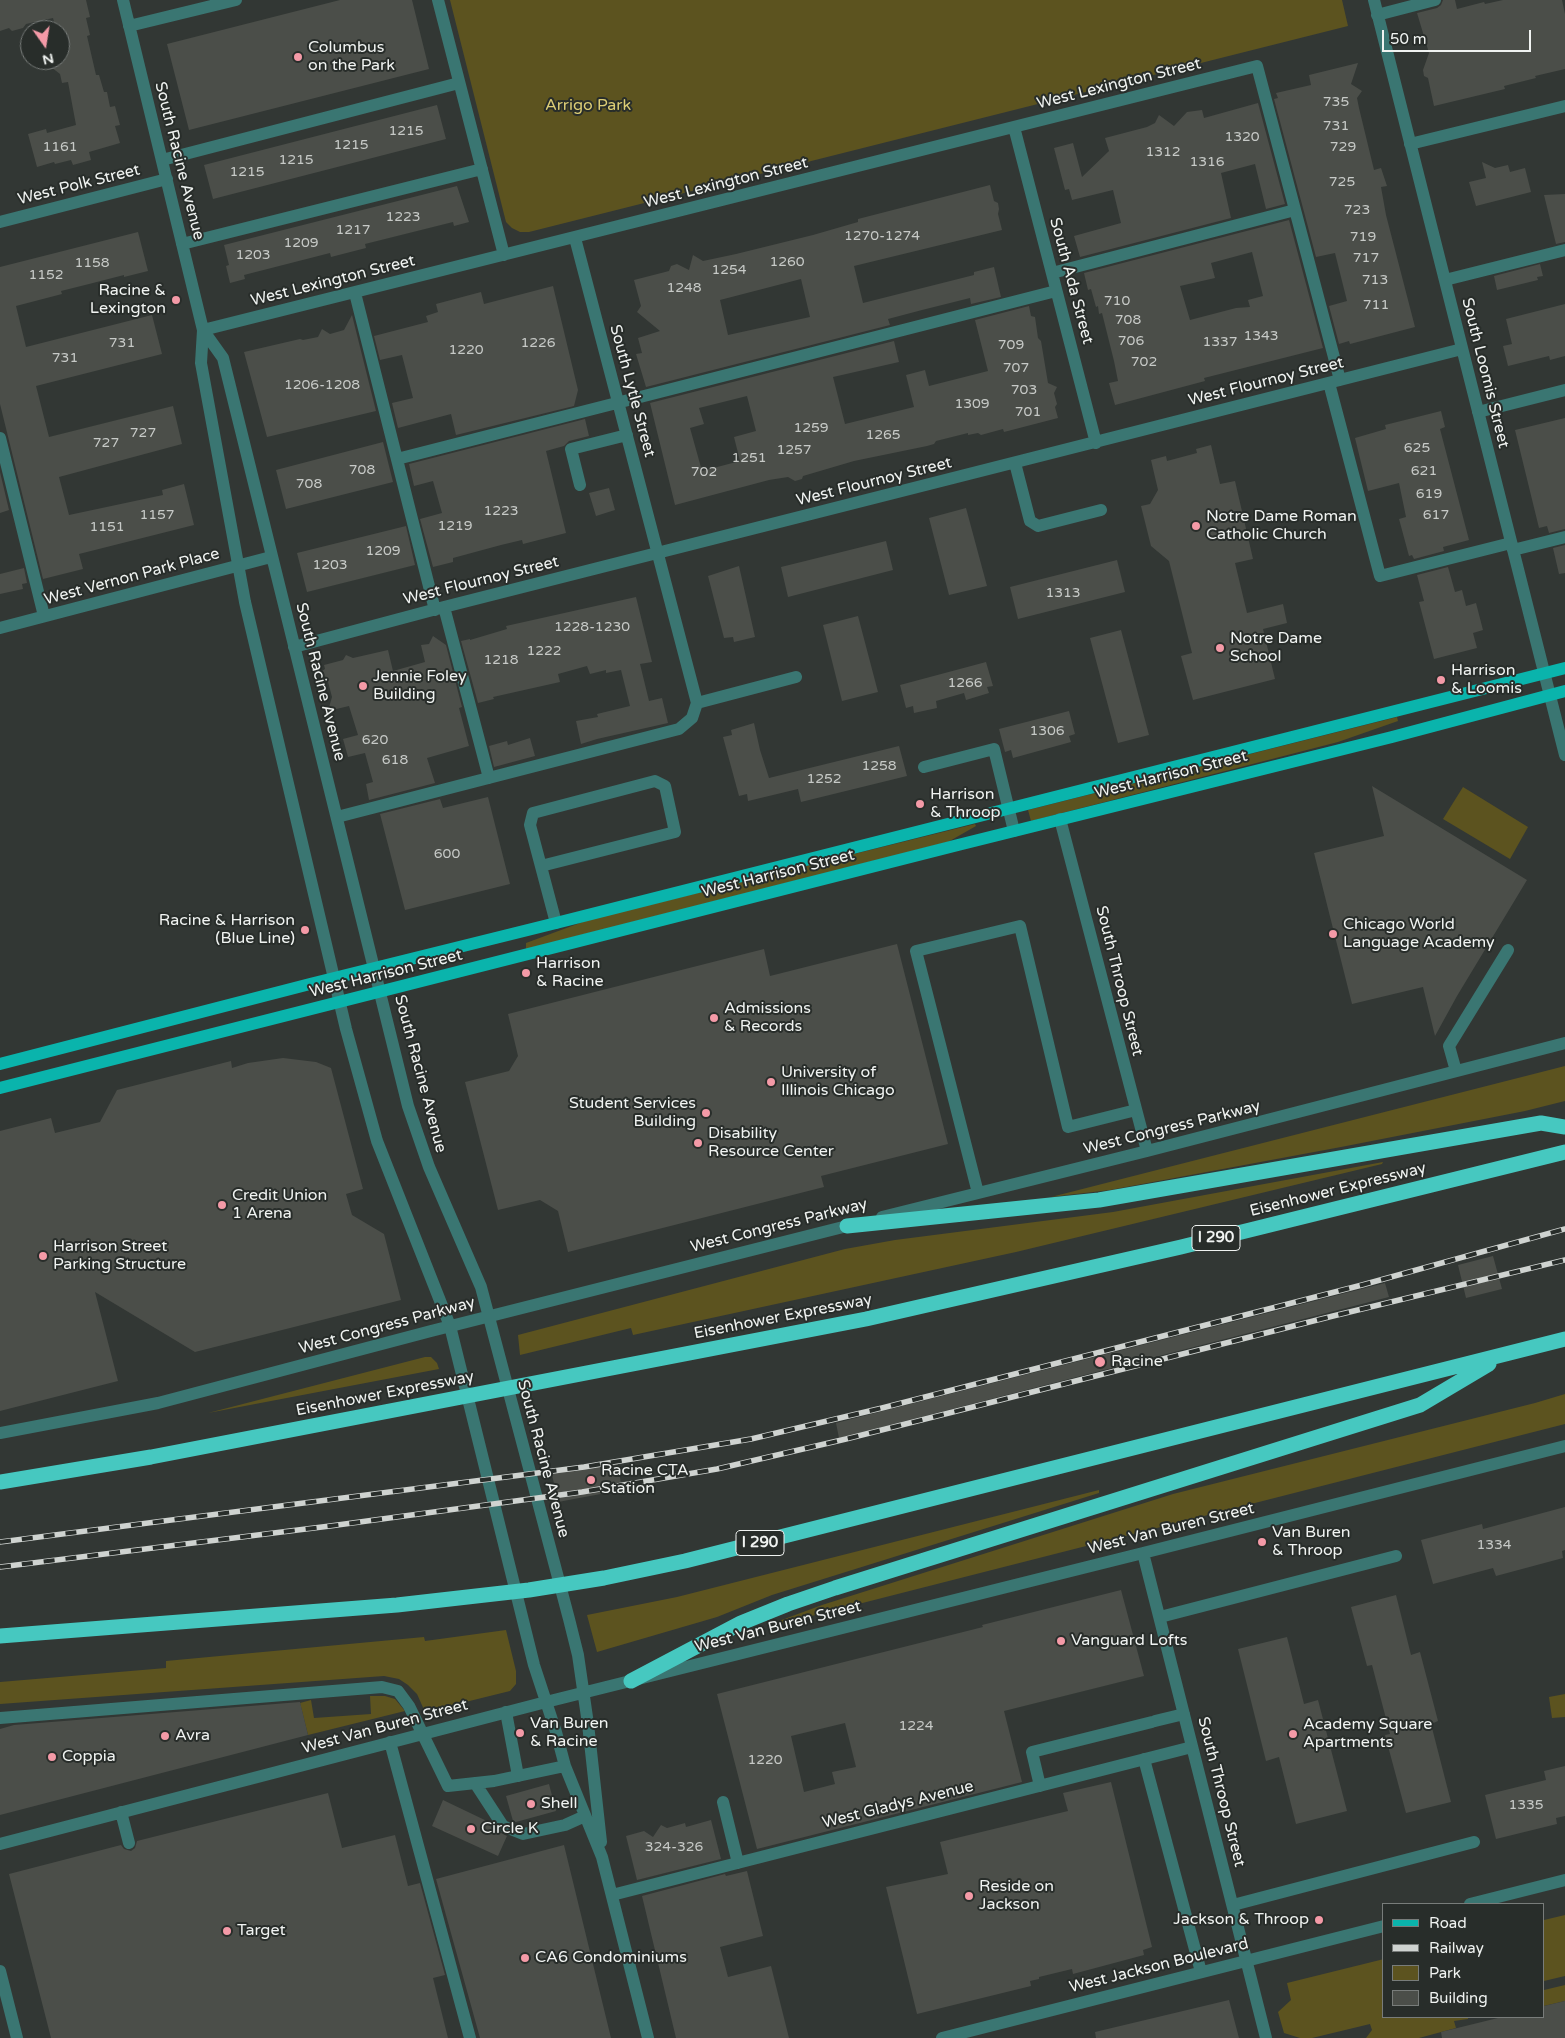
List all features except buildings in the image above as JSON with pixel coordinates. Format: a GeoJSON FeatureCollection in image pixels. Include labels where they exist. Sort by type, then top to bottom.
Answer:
{"type":"FeatureCollection","features":[{"type":"Feature","properties":{"kind":"highway"},"geometry":{"type":"LineString","coordinates":[[847,1226],[1099,1200],[1541,1123],[1565,1127]]}},
{"type":"Feature","properties":{"kind":"highway","name":"Eisenhower Expressway"},"geometry":{"type":"LineString","coordinates":[[0,1482],[151,1456],[866,1319],[1181,1247],[1565,1152]]}},
{"type":"Feature","properties":{"kind":"highway","name":"I 290"},"geometry":{"type":"LineString","coordinates":[[0,1636],[406,1604],[529,1590],[604,1578],[686,1561],[1565,1339]]}},
{"type":"Feature","properties":{"kind":"highway"},"geometry":{"type":"LineString","coordinates":[[631,1681],[741,1623],[835,1588],[1420,1405],[1504,1355]]}},
{"type":"Feature","properties":{"kind":"main road","name":"West Harrison Street"},"geometry":{"type":"LineString","coordinates":[[0,1064],[1565,668]]}},
{"type":"Feature","properties":{"kind":"main road","name":"West Harrison Street"},"geometry":{"type":"LineString","coordinates":[[0,1088],[1060,819],[1392,737],[1565,691]]}},
{"type":"Feature","properties":{"kind":"street","name":"South Racine Avenue"},"geometry":{"type":"LineString","coordinates":[[123,0],[204,330],[201,363],[238,566],[340,1003],[377,1141],[450,1326],[534,1665],[565,1766],[602,1857],[648,2038]]}},
{"type":"Feature","properties":{"kind":"street"},"geometry":{"type":"LineString","coordinates":[[129,26],[236,0]]}},
{"type":"Feature","properties":{"kind":"street"},"geometry":{"type":"LineString","coordinates":[[438,0],[504,255]]}},
{"type":"Feature","properties":{"kind":"street","name":"South Loomis Street"},"geometry":{"type":"LineString","coordinates":[[1374,0],[1565,755]]}},
{"type":"Feature","properties":{"kind":"street"},"geometry":{"type":"LineString","coordinates":[[1377,15],[1435,0]]}},
{"type":"Feature","properties":{"kind":"street","name":"West Lexington Street"},"geometry":{"type":"LineString","coordinates":[[204,330],[1257,66],[1295,210]]}},
{"type":"Feature","properties":{"kind":"street"},"geometry":{"type":"LineString","coordinates":[[162,160],[459,83]]}},
{"type":"Feature","properties":{"kind":"street"},"geometry":{"type":"LineString","coordinates":[[1410,144],[1565,106]]}},
{"type":"Feature","properties":{"kind":"street","name":"South Ada Street"},"geometry":{"type":"LineString","coordinates":[[1014,127],[1096,443]]}},
{"type":"Feature","properties":{"kind":"street"},"geometry":{"type":"LineString","coordinates":[[182,244],[482,169]]}},
{"type":"Feature","properties":{"kind":"street","name":"West Polk Street"},"geometry":{"type":"LineString","coordinates":[[0,222],[167,179]]}},
{"type":"Feature","properties":{"kind":"street"},"geometry":{"type":"LineString","coordinates":[[1052,273],[1295,210],[1380,576],[1512,546],[1565,537]]}},
{"type":"Feature","properties":{"kind":"street","name":"South Lytle Street"},"geometry":{"type":"LineString","coordinates":[[574,238],[697,703]]}},
{"type":"Feature","properties":{"kind":"street"},"geometry":{"type":"LineString","coordinates":[[1444,280],[1565,250]]}},
{"type":"Feature","properties":{"kind":"street"},"geometry":{"type":"LineString","coordinates":[[397,459],[1056,291]]}},
{"type":"Feature","properties":{"kind":"street"},"geometry":{"type":"LineString","coordinates":[[355,293],[397,459],[489,778]]}},
{"type":"Feature","properties":{"kind":"street","name":"South Racine Avenue"},"geometry":{"type":"LineString","coordinates":[[204,330],[223,358],[271,557],[415,1129],[429,1167],[482,1287],[569,1619],[578,1655],[602,1857]]}},
{"type":"Feature","properties":{"kind":"street","name":"West Flournoy Street"},"geometry":{"type":"LineString","coordinates":[[294,647],[439,608],[1462,349]]}},
{"type":"Feature","properties":{"kind":"street"},"geometry":{"type":"LineString","coordinates":[[1478,412],[1565,390]]}},
{"type":"Feature","properties":{"kind":"street"},"geometry":{"type":"LineString","coordinates":[[580,485],[571,449],[627,435]]}},
{"type":"Feature","properties":{"kind":"street"},"geometry":{"type":"LineString","coordinates":[[0,438],[44,616]]}},
{"type":"Feature","properties":{"kind":"street"},"geometry":{"type":"LineString","coordinates":[[1015,463],[1030,520],[1038,526],[1101,510]]}},
{"type":"Feature","properties":{"kind":"street","name":"West Vernon Park Place"},"geometry":{"type":"LineString","coordinates":[[0,628],[271,557]]}},
{"type":"Feature","properties":{"kind":"street"},"geometry":{"type":"LineString","coordinates":[[337,817],[679,729],[692,718],[697,703],[796,677]]}},
{"type":"Feature","properties":{"kind":"street"},"geometry":{"type":"LineString","coordinates":[[924,767],[994,749],[1014,831]]}},
{"type":"Feature","properties":{"kind":"street"},"geometry":{"type":"LineString","coordinates":[[541,866],[675,832],[665,786],[655,782],[533,813],[530,825],[556,923]]}},
{"type":"Feature","properties":{"kind":"street","name":"South Throop Street"},"geometry":{"type":"LineString","coordinates":[[1060,819],[1147,1151]]}},
{"type":"Feature","properties":{"kind":"street"},"geometry":{"type":"LineString","coordinates":[[978,1193],[916,951],[1020,926],[1068,1127],[1136,1110]]}},
{"type":"Feature","properties":{"kind":"street"},"geometry":{"type":"LineString","coordinates":[[1456,1071],[1449,1046],[1508,950]]}},
{"type":"Feature","properties":{"kind":"street","name":"West Congress Parkway"},"geometry":{"type":"LineString","coordinates":[[0,1433],[158,1403],[450,1326],[1147,1151],[1565,1043]]}},
{"type":"Feature","properties":{"kind":"street","name":"West Van Buren Street"},"geometry":{"type":"LineString","coordinates":[[0,1844],[583,1692],[1565,1446]]}},
{"type":"Feature","properties":{"kind":"street","name":"South Throop Street"},"geometry":{"type":"LineString","coordinates":[[1143,1553],[1266,2038]]}},
{"type":"Feature","properties":{"kind":"street"},"geometry":{"type":"LineString","coordinates":[[1160,1616],[1396,1556]]}},
{"type":"Feature","properties":{"kind":"street"},"geometry":{"type":"LineString","coordinates":[[0,1718],[382,1687],[398,1691],[409,1706],[448,1786],[518,1776],[565,1766]]}},
{"type":"Feature","properties":{"kind":"street"},"geometry":{"type":"LineString","coordinates":[[506,1712],[518,1776]]}},
{"type":"Feature","properties":{"kind":"street"},"geometry":{"type":"LineString","coordinates":[[1040,1786],[1032,1752],[1184,1714]]}},
{"type":"Feature","properties":{"kind":"street"},"geometry":{"type":"LineString","coordinates":[[390,1742],[470,2038]]}},
{"type":"Feature","properties":{"kind":"street","name":"West Gladys Avenue"},"geometry":{"type":"LineString","coordinates":[[612,1895],[1192,1747]]}},
{"type":"Feature","properties":{"kind":"street"},"geometry":{"type":"LineString","coordinates":[[1144,1759],[1201,1972]]}},
{"type":"Feature","properties":{"kind":"street"},"geometry":{"type":"LineString","coordinates":[[475,1783],[503,1826],[523,1834],[565,1825],[585,1816]]}},
{"type":"Feature","properties":{"kind":"street"},"geometry":{"type":"LineString","coordinates":[[723,1802],[738,1862]]}},
{"type":"Feature","properties":{"kind":"street"},"geometry":{"type":"LineString","coordinates":[[121,1812],[129,1843]]}},
{"type":"Feature","properties":{"kind":"street"},"geometry":{"type":"LineString","coordinates":[[1232,1905],[1474,1842]]}},
{"type":"Feature","properties":{"kind":"street"},"geometry":{"type":"LineString","coordinates":[[1474,1903],[1565,1880]]}},
{"type":"Feature","properties":{"kind":"street","name":"West Jackson Boulevard"},"geometry":{"type":"LineString","coordinates":[[942,2038],[1382,1927]]}},
{"type":"Feature","properties":{"kind":"street"},"geometry":{"type":"LineString","coordinates":[[0,1971],[4,2004],[17,2038]]}},
{"type":"Feature","properties":{"kind":"green space","name":"Arrigo Park"},"geometry":{"type":"Polygon","coordinates":[[[450,0],[1342,0],[1348,26],[529,232],[520,232],[506,222],[450,0]]]}},
{"type":"Feature","properties":{"kind":"green space"},"geometry":{"type":"Polygon","coordinates":[[[1397,717],[1398,721],[1338,742],[1031,821],[1028,810],[1397,717]]]}},
{"type":"Feature","properties":{"kind":"green space"},"geometry":{"type":"Polygon","coordinates":[[[1463,787],[1528,827],[1510,859],[1443,819],[1463,787]]]}},
{"type":"Feature","properties":{"kind":"green space"},"geometry":{"type":"Polygon","coordinates":[[[975,824],[976,826],[948,842],[526,949],[526,943],[588,920],[975,824]]]}},
{"type":"Feature","properties":{"kind":"green space"},"geometry":{"type":"Polygon","coordinates":[[[1565,1066],[1565,1101],[1525,1111],[1341,1147],[1110,1190],[1051,1197],[1565,1066]]]}},
{"type":"Feature","properties":{"kind":"green space"},"geometry":{"type":"Polygon","coordinates":[[[1383,1162],[1382,1164],[1016,1252],[633,1335],[631,1328],[520,1355],[518,1335],[845,1249],[895,1240],[1113,1212],[1383,1162]]]}},
{"type":"Feature","properties":{"kind":"green space"},"geometry":{"type":"Polygon","coordinates":[[[431,1357],[437,1363],[439,1369],[208,1413],[431,1357]]]}},
{"type":"Feature","properties":{"kind":"green space"},"geometry":{"type":"Polygon","coordinates":[[[1565,1394],[1565,1424],[780,1624],[779,1621],[822,1605],[1173,1494],[1565,1394]]]}},
{"type":"Feature","properties":{"kind":"green space"},"geometry":{"type":"Polygon","coordinates":[[[1099,1490],[1099,1493],[772,1595],[717,1617],[597,1652],[587,1615],[677,1597],[1099,1490]]]}},
{"type":"Feature","properties":{"kind":"green space"},"geometry":{"type":"Polygon","coordinates":[[[506,1630],[516,1671],[516,1684],[510,1691],[425,1712],[417,1694],[408,1685],[399,1679],[384,1676],[0,1704],[0,1682],[166,1668],[166,1661],[424,1637],[425,1641],[506,1630]]]}},
{"type":"Feature","properties":{"kind":"green space"},"geometry":{"type":"Polygon","coordinates":[[[1565,1694],[1565,1717],[1552,1718],[1549,1697],[1565,1694]]]}},
{"type":"Feature","properties":{"kind":"green space"},"geometry":{"type":"Polygon","coordinates":[[[370,1696],[385,1696],[395,1699],[405,1711],[308,1735],[300,1703],[311,1700],[314,1718],[371,1714],[370,1696]]]}},
{"type":"Feature","properties":{"kind":"green space"},"geometry":{"type":"Polygon","coordinates":[[[1565,1915],[1565,1976],[1545,1981],[1545,1920],[1565,1915]]]}},
{"type":"Feature","properties":{"kind":"green space"},"geometry":{"type":"Polygon","coordinates":[[[1382,1959],[1382,2018],[1468,2019],[1454,2021],[1456,2028],[1419,2038],[1366,2038],[1372,2030],[1370,2024],[1312,2038],[1300,2038],[1284,2033],[1278,2012],[1291,2000],[1287,1983],[1382,1959]]]}},
{"type":"Feature","properties":{"kind":"green space"},"geometry":{"type":"Polygon","coordinates":[[[1565,1985],[1565,2001],[1545,2006],[1545,1990],[1565,1985]]]}},
{"type":"Feature","properties":{"kind":"railway"},"geometry":{"type":"LineString","coordinates":[[0,1542],[584,1467],[751,1439],[882,1408],[1362,1285],[1565,1229]]}},
{"type":"Feature","properties":{"kind":"railway"},"geometry":{"type":"LineString","coordinates":[[0,1567],[330,1526],[582,1492],[717,1469],[846,1439],[1333,1316],[1565,1260]]}},
{"type":"Feature","properties":{"kind":"place","name":"Columbus on the Park"},"geometry":{"type":"Point","coordinates":[298,57]}},
{"type":"Feature","properties":{"kind":"place","name":"Racine & Lexington"},"geometry":{"type":"Point","coordinates":[176,300]}},
{"type":"Feature","properties":{"kind":"place","name":"Notre Dame Roman Catholic Church"},"geometry":{"type":"Point","coordinates":[1196,526]}},
{"type":"Feature","properties":{"kind":"place","name":"Notre Dame School"},"geometry":{"type":"Point","coordinates":[1220,648]}},
{"type":"Feature","properties":{"kind":"place","name":"Harrison & Loomis"},"geometry":{"type":"Point","coordinates":[1441,680]}},
{"type":"Feature","properties":{"kind":"place","name":"Jennie Foley Building"},"geometry":{"type":"Point","coordinates":[363,686]}},
{"type":"Feature","properties":{"kind":"place","name":"Harrison & Throop"},"geometry":{"type":"Point","coordinates":[920,804]}},
{"type":"Feature","properties":{"kind":"place","name":"Racine & Harrison (Blue Line)"},"geometry":{"type":"Point","coordinates":[305,930]}},
{"type":"Feature","properties":{"kind":"place","name":"Chicago World Language Academy"},"geometry":{"type":"Point","coordinates":[1333,934]}},
{"type":"Feature","properties":{"kind":"place","name":"Harrison & Racine"},"geometry":{"type":"Point","coordinates":[526,973]}},
{"type":"Feature","properties":{"kind":"place","name":"Admissions & Records"},"geometry":{"type":"Point","coordinates":[714,1018]}},
{"type":"Feature","properties":{"kind":"place","name":"University of Illinois Chicago"},"geometry":{"type":"Point","coordinates":[771,1082]}},
{"type":"Feature","properties":{"kind":"place","name":"Student Services Building"},"geometry":{"type":"Point","coordinates":[706,1113]}},
{"type":"Feature","properties":{"kind":"place","name":"Disability Resource Center"},"geometry":{"type":"Point","coordinates":[698,1143]}},
{"type":"Feature","properties":{"kind":"place","name":"Credit Union 1 Arena"},"geometry":{"type":"Point","coordinates":[222,1205]}},
{"type":"Feature","properties":{"kind":"place","name":"Harrison Street Parking Structure"},"geometry":{"type":"Point","coordinates":[43,1256]}},
{"type":"Feature","properties":{"kind":"place","name":"Racine"},"geometry":{"type":"Point","coordinates":[1100,1362]}},
{"type":"Feature","properties":{"kind":"place","name":"Racine CTA Station"},"geometry":{"type":"Point","coordinates":[591,1480]}},
{"type":"Feature","properties":{"kind":"place","name":"Van Buren & Throop"},"geometry":{"type":"Point","coordinates":[1262,1542]}},
{"type":"Feature","properties":{"kind":"place","name":"Vanguard Lofts"},"geometry":{"type":"Point","coordinates":[1061,1641]}},
{"type":"Feature","properties":{"kind":"place","name":"Van Buren & Racine"},"geometry":{"type":"Point","coordinates":[520,1733]}},
{"type":"Feature","properties":{"kind":"place","name":"Academy Square Apartments"},"geometry":{"type":"Point","coordinates":[1293,1734]}},
{"type":"Feature","properties":{"kind":"place","name":"Avra"},"geometry":{"type":"Point","coordinates":[165,1736]}},
{"type":"Feature","properties":{"kind":"place","name":"Coppia"},"geometry":{"type":"Point","coordinates":[52,1757]}},
{"type":"Feature","properties":{"kind":"place","name":"Shell"},"geometry":{"type":"Point","coordinates":[531,1804]}},
{"type":"Feature","properties":{"kind":"place","name":"Circle K"},"geometry":{"type":"Point","coordinates":[471,1829]}},
{"type":"Feature","properties":{"kind":"place","name":"Reside on Jackson"},"geometry":{"type":"Point","coordinates":[969,1896]}},
{"type":"Feature","properties":{"kind":"place","name":"Jackson & Throop"},"geometry":{"type":"Point","coordinates":[1319,1920]}},
{"type":"Feature","properties":{"kind":"place","name":"Target"},"geometry":{"type":"Point","coordinates":[227,1931]}},
{"type":"Feature","properties":{"kind":"place","name":"CA6 Condominiums"},"geometry":{"type":"Point","coordinates":[525,1958]}}]}
